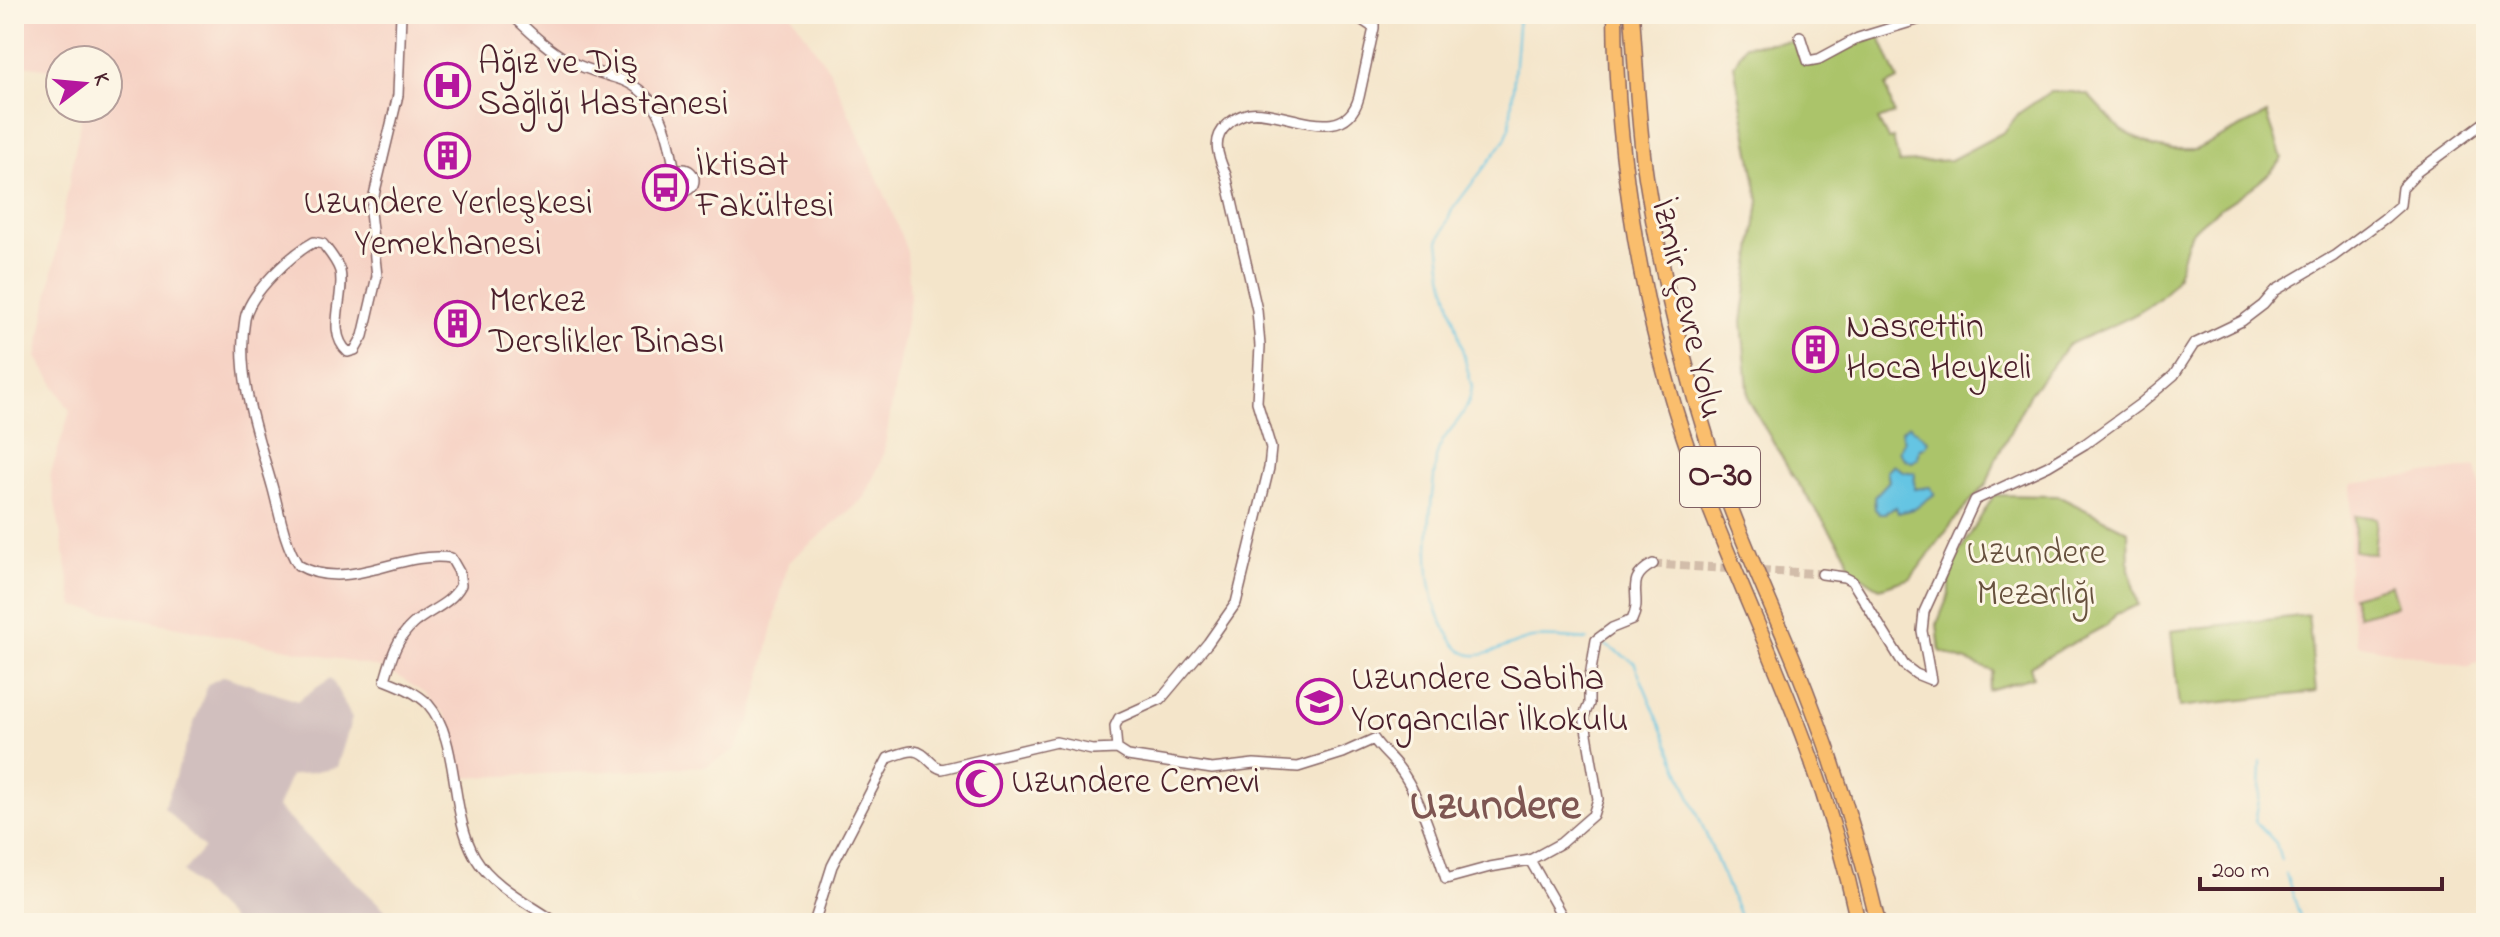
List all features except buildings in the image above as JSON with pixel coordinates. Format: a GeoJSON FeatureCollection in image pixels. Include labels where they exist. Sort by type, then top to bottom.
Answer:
{"type":"FeatureCollection","features":[{"type":"Feature","properties":{"kind":"highway","name":"İzmir Çevre Yolu"},"geometry":{"type":"LineString","coordinates":[[1615,14],[1623,149],[1631,215],[1651,316],[1692,460],[1805,743],[1835,834],[1858,923]]}},
{"type":"Feature","properties":{"kind":"highway","name":"İzmir Çevre Yolu"},"geometry":{"type":"LineString","coordinates":[[1632,14],[1645,174],[1660,260],[1682,355],[1710,451],[1842,790],[1878,923]]}},
{"type":"Feature","properties":{"kind":"street"},"geometry":{"type":"LineString","coordinates":[[401,14],[398,95],[370,212],[377,276],[363,336],[355,350],[348,352],[344,349],[338,330],[339,269],[323,244],[314,242],[263,286],[249,307],[245,318],[243,368],[253,418],[286,538],[298,565],[324,576],[349,575],[432,557],[451,558],[455,562],[461,585],[455,595],[411,626],[394,649],[385,680],[415,693],[428,704],[441,724],[459,815],[475,858],[489,875],[557,923]]}},
{"type":"Feature","properties":{"kind":"street"},"geometry":{"type":"LineString","coordinates":[[511,14],[534,36],[568,60],[626,82],[641,91],[664,121],[672,157],[679,170]]}},
{"type":"Feature","properties":{"kind":"street"},"geometry":{"type":"LineString","coordinates":[[1353,14],[1374,28]]}},
{"type":"Feature","properties":{"kind":"street"},"geometry":{"type":"LineString","coordinates":[[1117,749],[1115,726],[1119,718],[1161,699],[1208,643],[1236,603],[1269,468],[1271,448],[1257,402],[1260,346],[1257,310],[1226,175],[1218,156],[1217,140],[1229,123],[1247,113],[1322,125],[1345,118],[1357,107],[1374,28],[1374,14]]}},
{"type":"Feature","properties":{"kind":"street"},"geometry":{"type":"LineString","coordinates":[[1800,36],[1808,61],[1819,59],[1858,38],[1938,14],[1971,19],[2000,14]]}},
{"type":"Feature","properties":{"kind":"street"},"geometry":{"type":"LineString","coordinates":[[1822,574],[1852,581],[1904,665],[1931,680],[1922,631],[1924,612],[1975,500],[2060,459],[2133,410],[2174,375],[2194,344],[2242,321],[2276,290],[2334,256],[2385,218],[2400,205],[2402,188],[2417,172],[2486,121]]}},
{"type":"Feature","properties":{"kind":"street"},"geometry":{"type":"LineString","coordinates":[[814,923],[832,866],[888,758],[913,751],[922,754],[935,768],[942,769],[1056,742],[1092,750],[1117,749],[1128,756],[1212,769],[1254,764],[1298,767],[1343,753],[1374,739],[1400,769],[1430,830],[1446,879],[1530,860],[1561,843],[1593,815],[1598,799],[1584,716],[1589,704],[1596,640],[1612,628],[1632,620],[1637,611],[1636,578],[1640,570],[1653,564]]}},
{"type":"Feature","properties":{"kind":"street"},"geometry":{"type":"LineString","coordinates":[[1530,860],[1566,923]]}},
{"type":"Feature","properties":{"kind":"shaded area"},"geometry":{"type":"Polygon","coordinates":[[[14,14],[791,14],[830,71],[889,204],[907,252],[910,298],[883,456],[865,497],[788,563],[751,720],[735,750],[707,766],[461,778],[445,715],[426,695],[377,667],[74,606],[50,476],[70,411],[37,357],[80,124],[124,124],[124,44],[44,44],[44,68],[14,64],[14,14]]]}},
{"type":"Feature","properties":{"kind":"shaded area"},"geometry":{"type":"Polygon","coordinates":[[[2476,467],[2486,513],[2486,640],[2481,662],[2469,667],[2357,644],[2347,591],[2352,484],[2476,467]]]}},
{"type":"Feature","properties":{"kind":"shaded area"},"geometry":{"type":"Polygon","coordinates":[[[224,676],[297,701],[331,678],[352,718],[337,767],[290,776],[277,808],[399,923],[234,923],[183,872],[204,848],[164,808],[208,684],[224,676]]]}},
{"type":"Feature","properties":{"kind":"shaded area","name":"Uzundere Sabiha Yorgancılar İlkokulu"},"geometry":{"type":"Polygon","coordinates":[[[1326,683],[1339,706],[1311,720],[1301,696],[1326,683]]]}},
{"type":"Feature","properties":{"kind":"green space"},"geometry":{"type":"Polygon","coordinates":[[[1879,35],[1898,80],[1886,86],[1894,114],[1878,120],[1888,139],[1893,138],[1899,163],[1951,160],[2004,132],[2019,113],[2050,92],[2088,95],[2121,130],[2154,147],[2173,150],[2195,150],[2267,114],[2282,158],[2263,179],[2192,232],[2173,283],[2153,304],[2068,345],[2029,395],[1987,483],[1911,578],[1880,588],[1850,569],[1846,554],[1793,476],[1749,401],[1742,322],[1759,201],[1734,65],[1745,45],[1794,41],[1802,64],[1812,65],[1879,35]]]}},
{"type":"Feature","properties":{"kind":"green space","name":"Uzundere Mezarlığı"},"geometry":{"type":"Polygon","coordinates":[[[1994,495],[2058,496],[2128,531],[2129,569],[2138,605],[2116,614],[2107,625],[2030,666],[2033,677],[1988,690],[1993,671],[1940,651],[1937,624],[1949,594],[1955,560],[1994,495]]]}},
{"type":"Feature","properties":{"kind":"green space"},"geometry":{"type":"Polygon","coordinates":[[[2355,515],[2377,518],[2374,554],[2354,551],[2355,515]]]}},
{"type":"Feature","properties":{"kind":"green space"},"geometry":{"type":"Polygon","coordinates":[[[2391,585],[2397,606],[2358,616],[2352,596],[2391,585]]]}},
{"type":"Feature","properties":{"kind":"green space"},"geometry":{"type":"Polygon","coordinates":[[[2308,615],[2316,692],[2179,707],[2171,631],[2308,615]]]}},
{"type":"Feature","properties":{"kind":"water"},"geometry":{"type":"Polygon","coordinates":[[[1909,425],[1928,441],[1912,462],[1899,451],[1904,441],[1902,431],[1909,425]]]}},
{"type":"Feature","properties":{"kind":"water"},"geometry":{"type":"Polygon","coordinates":[[[1894,465],[1903,471],[1915,473],[1914,489],[1930,487],[1935,494],[1913,509],[1898,513],[1896,507],[1879,513],[1875,509],[1874,497],[1889,481],[1887,471],[1894,465]]]}},
{"type":"Feature","properties":{"kind":"waterway"},"geometry":{"type":"LineString","coordinates":[[1519,14],[1510,126],[1505,140],[1452,210],[1439,241],[1443,275],[1472,387],[1465,409],[1443,440],[1436,458],[1429,527],[1429,573],[1439,617],[1454,643],[1466,653],[1486,654],[1532,638],[1587,640]]}},
{"type":"Feature","properties":{"kind":"waterway"},"geometry":{"type":"LineString","coordinates":[[1605,645],[1634,662],[1743,923]]}},
{"type":"Feature","properties":{"kind":"waterway"},"geometry":{"type":"LineString","coordinates":[[2261,762],[2255,821],[2276,843],[2281,860]]}},
{"type":"Feature","properties":{"kind":"waterway"},"geometry":{"type":"LineString","coordinates":[[2286,874],[2302,922]]}},
{"type":"Feature","properties":{"kind":"tunnel"},"geometry":{"type":"LineString","coordinates":[[1653,564],[1822,574]]}},
{"type":"Feature","properties":{"kind":"place","name":"Ağız ve Diş Sağlığı Hastanesi"},"geometry":{"type":"Point","coordinates":[447,85]}},
{"type":"Feature","properties":{"kind":"place","name":"Uzundere Yerleşkesi Yemekhanesi"},"geometry":{"type":"Point","coordinates":[448,155]}},
{"type":"Feature","properties":{"kind":"place","name":"İktisat Fakültesi"},"geometry":{"type":"Point","coordinates":[665,187]}},
{"type":"Feature","properties":{"kind":"place","name":"Merkez Derslikler Binası"},"geometry":{"type":"Point","coordinates":[458,323]}},
{"type":"Feature","properties":{"kind":"place","name":"Nasrettin Hoca Heykeli"},"geometry":{"type":"Point","coordinates":[1815,349]}},
{"type":"Feature","properties":{"kind":"place","name":"Uzundere Sabiha Yorgancılar İlkokulu"},"geometry":{"type":"Point","coordinates":[1320,701]}},
{"type":"Feature","properties":{"kind":"place","name":"Uzundere Cemevi"},"geometry":{"type":"Point","coordinates":[980,783]}},
{"type":"Feature","properties":{"kind":"district","name":"Uzundere"},"geometry":{"type":"Point","coordinates":[1495,807]}}]}
